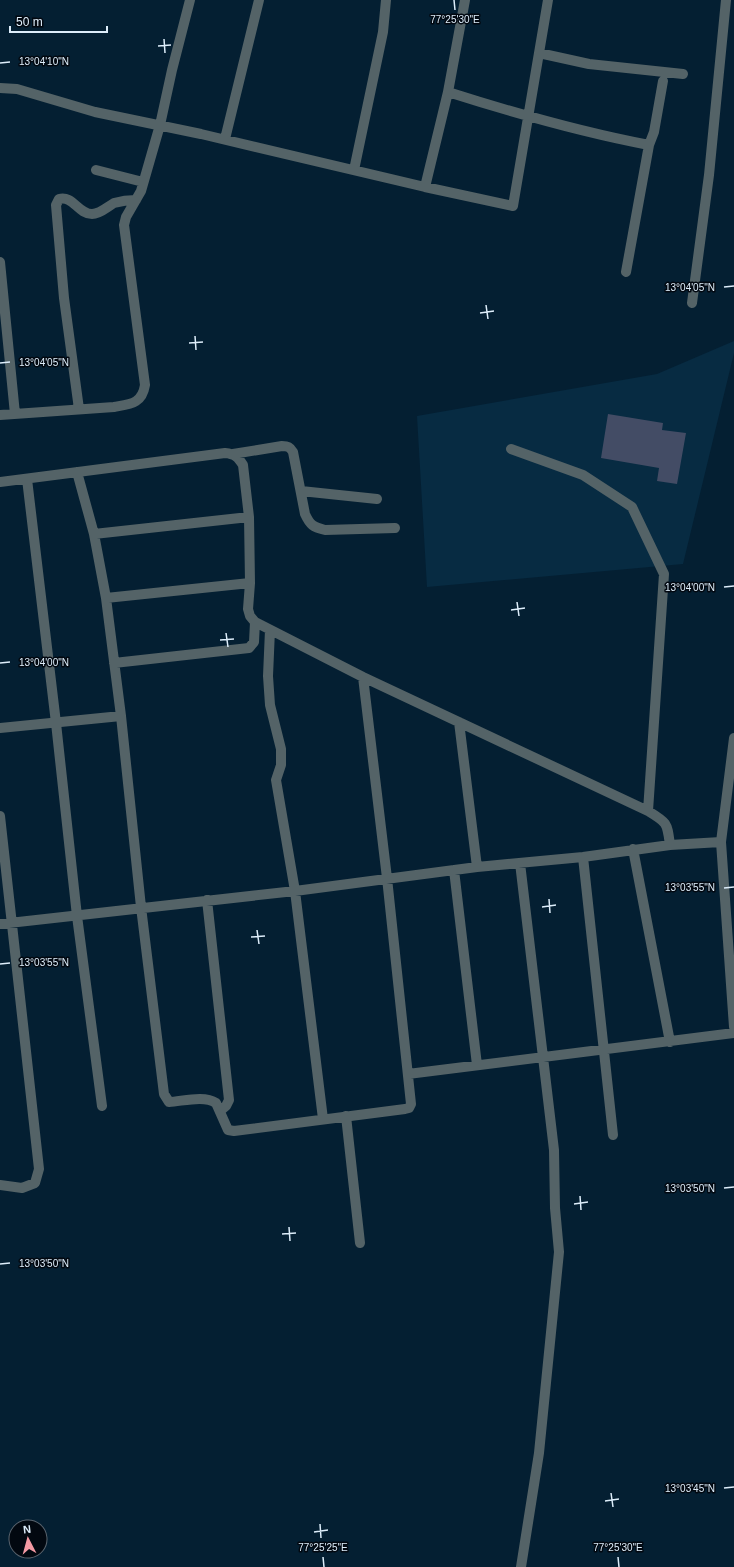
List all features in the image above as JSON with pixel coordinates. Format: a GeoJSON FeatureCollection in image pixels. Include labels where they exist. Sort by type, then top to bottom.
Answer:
{"type":"FeatureCollection","features":[{"type":"Feature","properties":{"kind":"street"},"geometry":{"type":"LineString","coordinates":[[0,415],[114,407],[133,403],[141,397],[144,392],[145,385],[124,225],[126,217],[141,191],[160,125],[168,84],[190,0]]}},
{"type":"Feature","properties":{"kind":"street"},"geometry":{"type":"LineString","coordinates":[[225,139],[259,0]]}},
{"type":"Feature","properties":{"kind":"street"},"geometry":{"type":"LineString","coordinates":[[354,170],[383,32],[386,0]]}},
{"type":"Feature","properties":{"kind":"street"},"geometry":{"type":"LineString","coordinates":[[425,186],[448,92],[465,0]]}},
{"type":"Feature","properties":{"kind":"street"},"geometry":{"type":"LineString","coordinates":[[0,88],[23,90],[95,112],[225,139],[513,206],[548,0]]}},
{"type":"Feature","properties":{"kind":"street"},"geometry":{"type":"LineString","coordinates":[[692,303],[709,175],[726,0]]}},
{"type":"Feature","properties":{"kind":"street"},"geometry":{"type":"LineString","coordinates":[[539,53],[589,64],[683,74]]}},
{"type":"Feature","properties":{"kind":"street"},"geometry":{"type":"LineString","coordinates":[[626,272],[649,145],[654,132],[663,81]]}},
{"type":"Feature","properties":{"kind":"street"},"geometry":{"type":"LineString","coordinates":[[448,92],[529,117],[649,145]]}},
{"type":"Feature","properties":{"kind":"street"},"geometry":{"type":"LineString","coordinates":[[96,170],[143,182]]}},
{"type":"Feature","properties":{"kind":"street"},"geometry":{"type":"LineString","coordinates":[[79,409],[64,298],[56,205],[59,199],[67,199],[72,201],[81,211],[93,214],[100,212],[115,203],[136,200]]}},
{"type":"Feature","properties":{"kind":"street"},"geometry":{"type":"LineString","coordinates":[[0,262],[16,414]]}},
{"type":"Feature","properties":{"kind":"street"},"geometry":{"type":"LineString","coordinates":[[0,482],[217,454],[233,454],[287,446],[293,452],[305,514],[309,523],[317,528],[325,530],[395,528]]}},
{"type":"Feature","properties":{"kind":"street"},"geometry":{"type":"LineString","coordinates":[[511,449],[583,475],[632,507],[664,574],[648,811]]}},
{"type":"Feature","properties":{"kind":"street"},"geometry":{"type":"LineString","coordinates":[[233,454],[239,458],[243,465],[249,517],[250,583],[248,609],[250,616],[255,622],[363,677],[648,811],[664,820],[668,827],[670,845]]}},
{"type":"Feature","properties":{"kind":"street"},"geometry":{"type":"LineString","coordinates":[[78,472],[94,534],[106,598],[121,716],[141,907],[166,1098],[169,1102],[207,1099],[216,1103],[225,1127],[228,1130],[410,1108],[412,1104],[363,677]]}},
{"type":"Feature","properties":{"kind":"street"},"geometry":{"type":"LineString","coordinates":[[27,479],[77,916],[102,1106]]}},
{"type":"Feature","properties":{"kind":"street"},"geometry":{"type":"LineString","coordinates":[[301,491],[377,499]]}},
{"type":"Feature","properties":{"kind":"street"},"geometry":{"type":"LineString","coordinates":[[94,534],[249,517]]}},
{"type":"Feature","properties":{"kind":"street"},"geometry":{"type":"LineString","coordinates":[[106,598],[250,583]]}},
{"type":"Feature","properties":{"kind":"street"},"geometry":{"type":"LineString","coordinates":[[114,663],[249,648],[254,642],[255,622]]}},
{"type":"Feature","properties":{"kind":"street"},"geometry":{"type":"LineString","coordinates":[[270,630],[268,676],[270,705],[281,749],[281,765],[276,780],[295,891],[323,1119]]}},
{"type":"Feature","properties":{"kind":"street"},"geometry":{"type":"LineString","coordinates":[[0,728],[121,716]]}},
{"type":"Feature","properties":{"kind":"street"},"geometry":{"type":"LineString","coordinates":[[459,722],[478,867]]}},
{"type":"Feature","properties":{"kind":"street"},"geometry":{"type":"LineString","coordinates":[[734,738],[721,842],[734,1027]]}},
{"type":"Feature","properties":{"kind":"street"},"geometry":{"type":"LineString","coordinates":[[0,816],[39,1169],[35,1183],[22,1188],[0,1185]]}},
{"type":"Feature","properties":{"kind":"street"},"geometry":{"type":"LineString","coordinates":[[0,924],[77,916],[141,907],[295,891],[478,867],[583,857],[633,849],[721,842]]}},
{"type":"Feature","properties":{"kind":"street"},"geometry":{"type":"LineString","coordinates":[[633,849],[670,1042]]}},
{"type":"Feature","properties":{"kind":"street"},"geometry":{"type":"LineString","coordinates":[[583,857],[613,1135]]}},
{"type":"Feature","properties":{"kind":"street"},"geometry":{"type":"LineString","coordinates":[[520,863],[554,1150],[559,1252],[540,1453],[521,1567]]}},
{"type":"Feature","properties":{"kind":"street"},"geometry":{"type":"LineString","coordinates":[[454,870],[477,1065]]}},
{"type":"Feature","properties":{"kind":"street"},"geometry":{"type":"LineString","coordinates":[[207,900],[228,1095],[226,1106],[220,1111]]}},
{"type":"Feature","properties":{"kind":"street"},"geometry":{"type":"LineString","coordinates":[[408,1074],[734,1034]]}},
{"type":"Feature","properties":{"kind":"street"},"geometry":{"type":"LineString","coordinates":[[346,1116],[360,1243]]}},
{"type":"Feature","properties":{"kind":"shaded area"},"geometry":{"type":"Polygon","coordinates":[[[734,341],[734,353],[683,564],[427,587],[417,416],[657,374],[734,341]]]}},
{"type":"Feature","properties":{"kind":"building"},"geometry":{"type":"Polygon","coordinates":[[[608,414],[663,423],[662,430],[686,433],[677,484],[657,481],[659,468],[601,458],[608,414]]]}}]}
